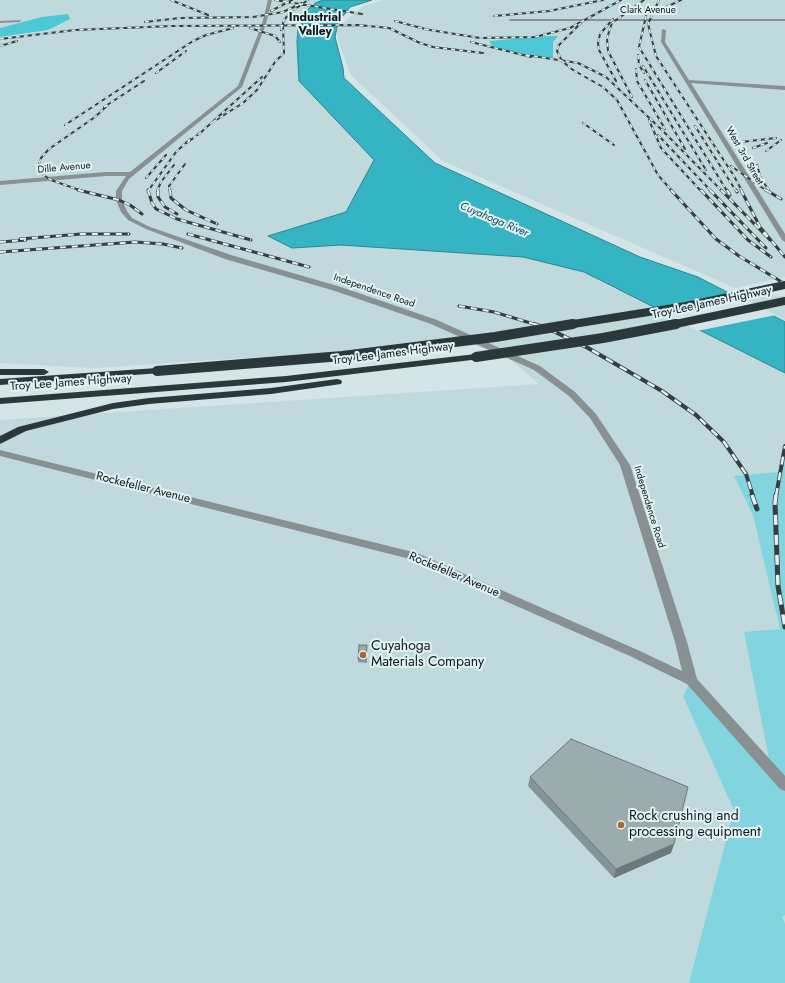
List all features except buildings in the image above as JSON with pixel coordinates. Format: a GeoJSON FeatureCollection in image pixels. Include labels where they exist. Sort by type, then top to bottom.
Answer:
{"type":"FeatureCollection","features":[{"type":"Feature","properties":{"kind":"highway","name":"Troy Lee James Highway"},"geometry":{"type":"LineString","coordinates":[[0,382],[342,356],[572,326],[686,306],[785,285]]}},
{"type":"Feature","properties":{"kind":"highway","name":"Troy Lee James Highway"},"geometry":{"type":"LineString","coordinates":[[0,401],[286,379],[394,368],[603,338],[689,322],[785,301]]}},
{"type":"Feature","properties":{"kind":"highway"},"geometry":{"type":"LineString","coordinates":[[0,441],[22,429],[86,411],[138,402],[343,381],[394,368]]}},
{"type":"Feature","properties":{"kind":"highway"},"geometry":{"type":"LineString","coordinates":[[0,372],[157,371]]}},
{"type":"Feature","properties":{"kind":"street","name":"Independence Road"},"geometry":{"type":"LineString","coordinates":[[270,0],[264,24],[240,87],[131,174],[120,188],[119,200],[127,216],[139,224],[228,257],[338,289],[434,322],[537,368],[572,394],[593,416],[625,465],[680,642],[690,681]]}},
{"type":"Feature","properties":{"kind":"street","name":"Clark Avenue"},"geometry":{"type":"LineString","coordinates":[[510,20],[785,20]]}},
{"type":"Feature","properties":{"kind":"street"},"geometry":{"type":"LineString","coordinates":[[0,22],[20,22]]}},
{"type":"Feature","properties":{"kind":"street","name":"West 3rd Street"},"geometry":{"type":"LineString","coordinates":[[664,30],[663,42],[785,240]]}},
{"type":"Feature","properties":{"kind":"street"},"geometry":{"type":"LineString","coordinates":[[688,81],[785,88]]}},
{"type":"Feature","properties":{"kind":"street","name":"Dille Avenue"},"geometry":{"type":"LineString","coordinates":[[0,183],[106,174],[131,174]]}},
{"type":"Feature","properties":{"kind":"street","name":"Rockefeller Avenue"},"geometry":{"type":"LineString","coordinates":[[0,453],[413,556],[636,654],[690,681],[785,784]]}},
{"type":"Feature","properties":{"kind":"shaded area"},"geometry":{"type":"Polygon","coordinates":[[[0,0],[323,0],[315,3],[300,15],[302,23],[299,81],[374,160],[346,212],[269,236],[292,248],[341,245],[523,257],[584,272],[616,290],[785,296],[785,983],[0,983],[0,420],[539,384],[509,358],[454,337],[320,353],[95,368],[0,363],[0,37],[29,34],[9,26],[0,28],[0,0]]]}},
{"type":"Feature","properties":{"kind":"shaded area"},"geometry":{"type":"Polygon","coordinates":[[[384,0],[785,0],[785,277],[735,288],[443,161],[351,75],[339,44],[337,31],[347,19],[364,6],[384,0]]]}},
{"type":"Feature","properties":{"kind":"shaded area"},"geometry":{"type":"Polygon","coordinates":[[[68,14],[70,19],[48,30],[0,37],[0,28],[42,17],[68,14]]]}},
{"type":"Feature","properties":{"kind":"shaded area"},"geometry":{"type":"Polygon","coordinates":[[[558,36],[553,42],[553,58],[524,54],[493,47],[489,41],[558,36]]]}},
{"type":"Feature","properties":{"kind":"shaded area"},"geometry":{"type":"Polygon","coordinates":[[[785,453],[785,915],[782,917],[785,924],[785,983],[689,983],[734,810],[683,696],[691,681],[771,769],[744,632],[780,629],[753,515],[734,476],[780,472],[785,453]]]}},
{"type":"Feature","properties":{"kind":"water","name":"Cuyahoga River"},"geometry":{"type":"Polygon","coordinates":[[[323,0],[372,0],[350,7],[344,15],[339,18],[335,37],[344,78],[435,163],[640,257],[698,277],[785,322],[785,373],[584,272],[523,257],[341,245],[292,248],[268,236],[346,212],[374,160],[299,81],[297,42],[298,29],[302,23],[300,22],[300,15],[315,3],[323,0]]]}},
{"type":"Feature","properties":{"kind":"pier"},"geometry":{"type":"Polygon","coordinates":[[[735,294],[776,315],[697,331],[654,309],[735,294]]]}},
{"type":"Feature","properties":{"kind":"railway"},"geometry":{"type":"LineString","coordinates":[[171,0],[208,15]]}},
{"type":"Feature","properties":{"kind":"railway"},"geometry":{"type":"LineString","coordinates":[[275,0],[288,2]]}},
{"type":"Feature","properties":{"kind":"railway"},"geometry":{"type":"LineString","coordinates":[[288,2],[292,0]]}},
{"type":"Feature","properties":{"kind":"railway"},"geometry":{"type":"LineString","coordinates":[[302,4],[308,0]]}},
{"type":"Feature","properties":{"kind":"railway"},"geometry":{"type":"LineString","coordinates":[[494,16],[549,11],[603,0]]}},
{"type":"Feature","properties":{"kind":"railway"},"geometry":{"type":"LineString","coordinates":[[427,30],[480,38],[535,37],[570,28],[621,0]]}},
{"type":"Feature","properties":{"kind":"railway"},"geometry":{"type":"LineString","coordinates":[[632,97],[608,51],[607,38],[612,23],[644,0]]}},
{"type":"Feature","properties":{"kind":"railway"},"geometry":{"type":"LineString","coordinates":[[653,13],[659,0]]}},
{"type":"Feature","properties":{"kind":"railway"},"geometry":{"type":"LineString","coordinates":[[653,13],[681,0]]}},
{"type":"Feature","properties":{"kind":"railway"},"geometry":{"type":"LineString","coordinates":[[271,11],[288,2]]}},
{"type":"Feature","properties":{"kind":"railway"},"geometry":{"type":"LineString","coordinates":[[288,2],[300,4]]}},
{"type":"Feature","properties":{"kind":"railway"},"geometry":{"type":"LineString","coordinates":[[145,22],[180,18],[253,17],[283,12],[300,4]]}},
{"type":"Feature","properties":{"kind":"railway"},"geometry":{"type":"LineString","coordinates":[[282,25],[284,20],[291,12],[302,4]]}},
{"type":"Feature","properties":{"kind":"railway"},"geometry":{"type":"LineString","coordinates":[[302,4],[362,14]]}},
{"type":"Feature","properties":{"kind":"railway"},"geometry":{"type":"LineString","coordinates":[[653,13],[648,24],[656,56],[734,176],[742,191]]}},
{"type":"Feature","properties":{"kind":"railway"},"geometry":{"type":"LineString","coordinates":[[646,16],[639,47],[727,191]]}},
{"type":"Feature","properties":{"kind":"railway"},"geometry":{"type":"LineString","coordinates":[[613,19],[600,34],[598,43],[599,50],[616,81]]}},
{"type":"Feature","properties":{"kind":"railway"},"geometry":{"type":"LineString","coordinates":[[395,21],[427,30]]}},
{"type":"Feature","properties":{"kind":"railway"},"geometry":{"type":"LineString","coordinates":[[562,60],[557,51],[559,45],[581,23]]}},
{"type":"Feature","properties":{"kind":"railway"},"geometry":{"type":"LineString","coordinates":[[0,39],[75,30],[172,26],[282,25]]}},
{"type":"Feature","properties":{"kind":"railway"},"geometry":{"type":"LineString","coordinates":[[281,30],[282,25]]}},
{"type":"Feature","properties":{"kind":"railway"},"geometry":{"type":"LineString","coordinates":[[282,25],[358,25],[389,28],[420,43],[433,47],[483,53]]}},
{"type":"Feature","properties":{"kind":"railway"},"geometry":{"type":"LineString","coordinates":[[213,122],[243,103],[257,90],[275,62],[284,53],[283,26]]}},
{"type":"Feature","properties":{"kind":"railway"},"geometry":{"type":"LineString","coordinates":[[65,125],[193,41],[206,35],[233,28]]}},
{"type":"Feature","properties":{"kind":"railway"},"geometry":{"type":"LineString","coordinates":[[250,28],[275,36],[280,42]]}},
{"type":"Feature","properties":{"kind":"railway"},"geometry":{"type":"LineString","coordinates":[[0,46],[17,41]]}},
{"type":"Feature","properties":{"kind":"railway"},"geometry":{"type":"LineString","coordinates":[[471,42],[531,57]]}},
{"type":"Feature","properties":{"kind":"railway"},"geometry":{"type":"LineString","coordinates":[[156,73],[186,51]]}},
{"type":"Feature","properties":{"kind":"railway"},"geometry":{"type":"LineString","coordinates":[[526,55],[562,60]]}},
{"type":"Feature","properties":{"kind":"railway"},"geometry":{"type":"LineString","coordinates":[[638,55],[639,65],[644,73]]}},
{"type":"Feature","properties":{"kind":"railway"},"geometry":{"type":"LineString","coordinates":[[562,60],[578,63],[606,77],[662,130],[722,191]]}},
{"type":"Feature","properties":{"kind":"railway"},"geometry":{"type":"LineString","coordinates":[[562,60],[573,70],[603,87],[617,100],[658,175],[672,191]]}},
{"type":"Feature","properties":{"kind":"railway"},"geometry":{"type":"LineString","coordinates":[[643,66],[706,170]]}},
{"type":"Feature","properties":{"kind":"railway"},"geometry":{"type":"LineString","coordinates":[[636,69],[637,81],[665,129]]}},
{"type":"Feature","properties":{"kind":"railway"},"geometry":{"type":"LineString","coordinates":[[198,135],[262,77]]}},
{"type":"Feature","properties":{"kind":"railway"},"geometry":{"type":"LineString","coordinates":[[645,80],[685,149]]}},
{"type":"Feature","properties":{"kind":"railway"},"geometry":{"type":"LineString","coordinates":[[104,107],[144,81]]}},
{"type":"Feature","properties":{"kind":"railway"},"geometry":{"type":"LineString","coordinates":[[82,191],[51,180],[42,174],[38,167],[41,158],[49,149],[95,117],[108,105]]}},
{"type":"Feature","properties":{"kind":"railway"},"geometry":{"type":"LineString","coordinates":[[649,120],[661,148],[701,191]]}},
{"type":"Feature","properties":{"kind":"railway"},"geometry":{"type":"LineString","coordinates":[[583,123],[614,145]]}},
{"type":"Feature","properties":{"kind":"railway"},"geometry":{"type":"LineString","coordinates":[[695,126],[736,191]]}},
{"type":"Feature","properties":{"kind":"railway"},"geometry":{"type":"LineString","coordinates":[[187,143],[201,132]]}},
{"type":"Feature","properties":{"kind":"railway"},"geometry":{"type":"LineString","coordinates":[[658,135],[711,191]]}},
{"type":"Feature","properties":{"kind":"railway"},"geometry":{"type":"LineString","coordinates":[[741,142],[776,138]]}},
{"type":"Feature","properties":{"kind":"railway"},"geometry":{"type":"LineString","coordinates":[[148,191],[176,152],[190,139]]}},
{"type":"Feature","properties":{"kind":"railway"},"geometry":{"type":"LineString","coordinates":[[766,151],[781,140]]}},
{"type":"Feature","properties":{"kind":"railway"},"geometry":{"type":"LineString","coordinates":[[753,148],[767,143]]}},
{"type":"Feature","properties":{"kind":"railway"},"geometry":{"type":"LineString","coordinates":[[146,178],[166,155]]}},
{"type":"Feature","properties":{"kind":"railway"},"geometry":{"type":"LineString","coordinates":[[170,191],[169,186],[185,164]]}},
{"type":"Feature","properties":{"kind":"railway"},"geometry":{"type":"LineString","coordinates":[[157,191],[161,182],[174,165]]}},
{"type":"Feature","properties":{"kind":"railway"},"geometry":{"type":"LineString","coordinates":[[757,165],[761,179],[769,190]]}},
{"type":"Feature","properties":{"kind":"railway"},"geometry":{"type":"LineString","coordinates":[[731,166],[767,191]]}},
{"type":"Feature","properties":{"kind":"railway"},"geometry":{"type":"LineString","coordinates":[[158,190],[158,197],[165,207],[177,214]]}},
{"type":"Feature","properties":{"kind":"railway"},"geometry":{"type":"LineString","coordinates":[[170,190],[171,198],[186,210],[217,224]]}},
{"type":"Feature","properties":{"kind":"railway"},"geometry":{"type":"LineString","coordinates":[[671,190],[716,239],[739,256],[785,284]]}},
{"type":"Feature","properties":{"kind":"railway"},"geometry":{"type":"LineString","coordinates":[[701,190],[748,240],[771,257]]}},
{"type":"Feature","properties":{"kind":"railway"},"geometry":{"type":"LineString","coordinates":[[710,190],[766,248]]}},
{"type":"Feature","properties":{"kind":"railway"},"geometry":{"type":"LineString","coordinates":[[721,190],[770,240]]}},
{"type":"Feature","properties":{"kind":"railway"},"geometry":{"type":"LineString","coordinates":[[727,190],[730,195]]}},
{"type":"Feature","properties":{"kind":"railway"},"geometry":{"type":"LineString","coordinates":[[741,190],[760,227],[785,257]]}},
{"type":"Feature","properties":{"kind":"railway"},"geometry":{"type":"LineString","coordinates":[[766,190],[781,199]]}},
{"type":"Feature","properties":{"kind":"railway"},"geometry":{"type":"LineString","coordinates":[[82,191],[119,200],[130,205],[142,214]]}},
{"type":"Feature","properties":{"kind":"railway"},"geometry":{"type":"LineString","coordinates":[[148,191],[152,203],[156,209],[177,219],[251,240]]}},
{"type":"Feature","properties":{"kind":"railway"},"geometry":{"type":"LineString","coordinates":[[20,239],[81,234],[129,234]]}},
{"type":"Feature","properties":{"kind":"railway"},"geometry":{"type":"LineString","coordinates":[[188,234],[309,267]]}},
{"type":"Feature","properties":{"kind":"railway"},"geometry":{"type":"LineString","coordinates":[[0,242],[26,240]]}},
{"type":"Feature","properties":{"kind":"railway"},"geometry":{"type":"LineString","coordinates":[[0,252],[135,242],[163,244],[182,248]]}},
{"type":"Feature","properties":{"kind":"railway"},"geometry":{"type":"LineString","coordinates":[[459,306],[494,312],[537,325]]}},
{"type":"Feature","properties":{"kind":"railway"},"geometry":{"type":"LineString","coordinates":[[537,325],[549,329],[588,348],[662,391],[696,415],[724,442],[746,474],[753,496]]}},
{"type":"Feature","properties":{"kind":"railway"},"geometry":{"type":"LineString","coordinates":[[776,496],[785,446]]}},
{"type":"Feature","properties":{"kind":"railway"},"geometry":{"type":"LineString","coordinates":[[752,495],[757,509]]}},
{"type":"Feature","properties":{"kind":"railway"},"geometry":{"type":"LineString","coordinates":[[776,495],[778,586],[785,627]]}},
{"type":"Feature","properties":{"kind":"place","name":"Cuyahoga Materials Company"},"geometry":{"type":"Point","coordinates":[363,655]}},
{"type":"Feature","properties":{"kind":"place","name":"Rock crushing and processing equipment"},"geometry":{"type":"Point","coordinates":[621,825]}},
{"type":"Feature","properties":{"kind":"district","name":"Industrial Valley"},"geometry":{"type":"Point","coordinates":[315,25]}}]}
